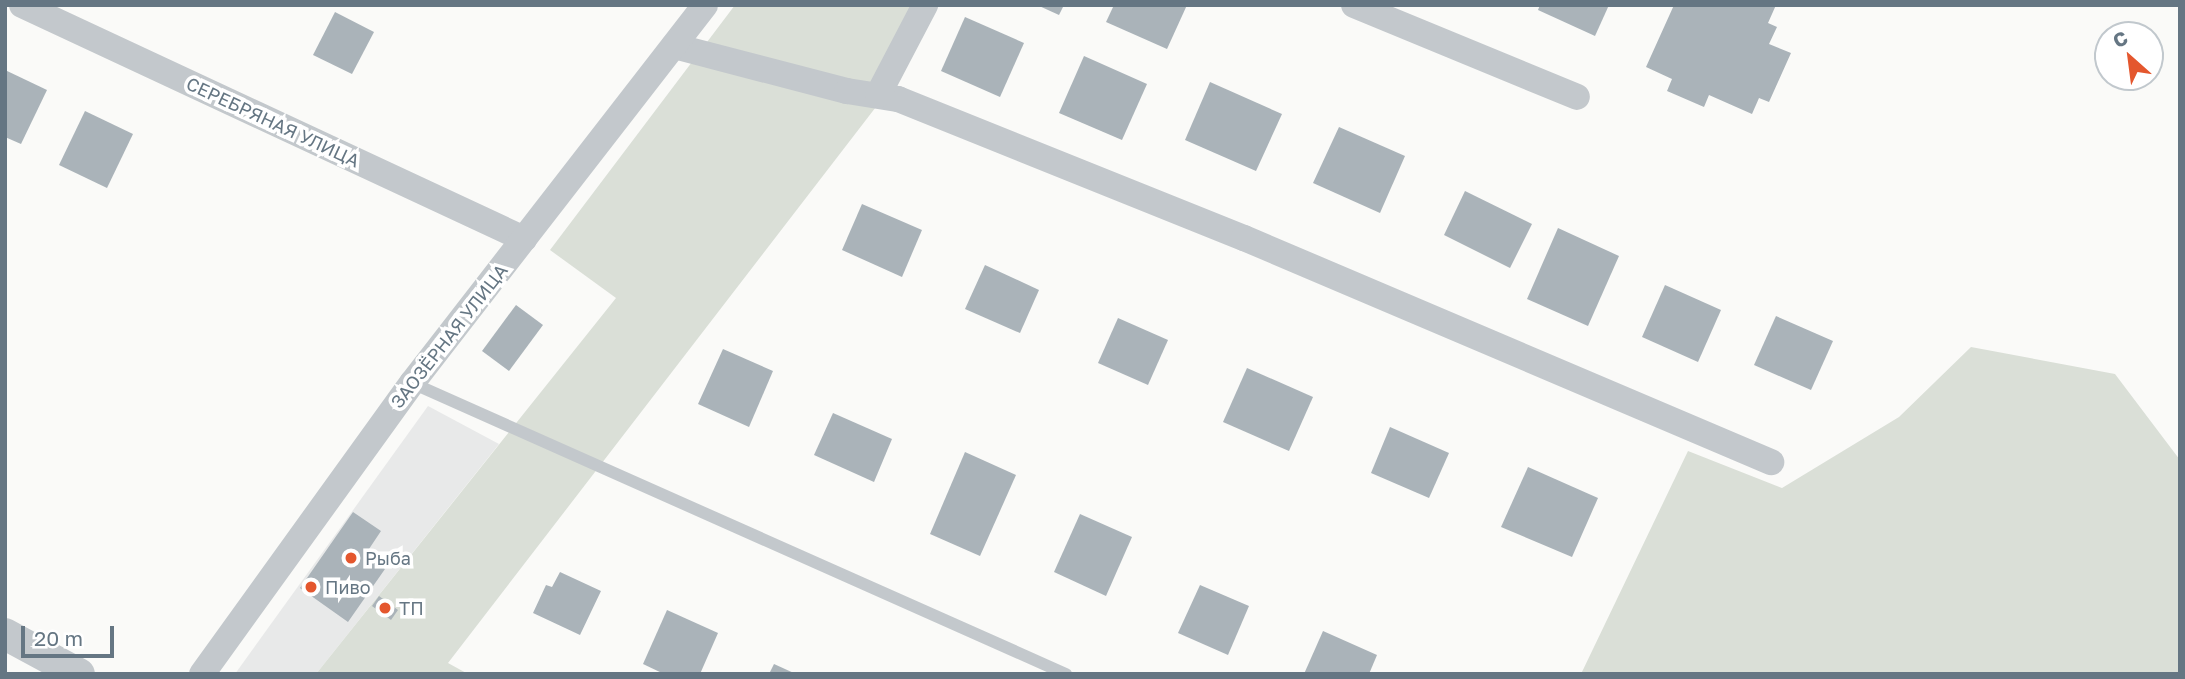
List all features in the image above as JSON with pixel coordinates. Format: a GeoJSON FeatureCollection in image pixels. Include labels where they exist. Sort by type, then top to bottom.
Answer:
{"type":"FeatureCollection","features":[{"type":"Feature","properties":{"kind":"street","name":"СЕРЕБРЯНАЯ УЛИЦА"},"geometry":{"type":"LineString","coordinates":[[22,5],[524,239]]}},
{"type":"Feature","properties":{"kind":"street","name":"ЗАОЗЁРНАЯ УЛИЦА"},"geometry":{"type":"LineString","coordinates":[[202,674],[412,383],[705,5]]}},
{"type":"Feature","properties":{"kind":"street"},"geometry":{"type":"LineString","coordinates":[[878,95],[925,5]]}},
{"type":"Feature","properties":{"kind":"street"},"geometry":{"type":"LineString","coordinates":[[1354,5],[1577,97]]}},
{"type":"Feature","properties":{"kind":"street"},"geometry":{"type":"LineString","coordinates":[[674,46],[898,99],[1244,238],[1771,462]]}},
{"type":"Feature","properties":{"kind":"street"},"geometry":{"type":"LineString","coordinates":[[5,634],[79,674]]}},
{"type":"Feature","properties":{"kind":"lane"},"geometry":{"type":"LineString","coordinates":[[412,383],[1066,674]]}},
{"type":"Feature","properties":{"kind":"shaded area"},"geometry":{"type":"Polygon","coordinates":[[[735,5],[936,5],[889,90],[448,663],[468,674],[316,674],[616,298],[550,250],[735,5]]]}},
{"type":"Feature","properties":{"kind":"shaded area"},"geometry":{"type":"Polygon","coordinates":[[[1971,347],[2115,374],[2180,460],[2180,674],[1581,674],[1688,451],[1782,488],[1899,417],[1971,347]]]}},
{"type":"Feature","properties":{"kind":"shaded area"},"geometry":{"type":"Polygon","coordinates":[[[428,406],[499,444],[316,674],[235,674],[428,406]]]}},
{"type":"Feature","properties":{"kind":"building"},"geometry":{"type":"Polygon","coordinates":[[[1037,5],[1064,5],[1059,15],[1037,5]]]}},
{"type":"Feature","properties":{"kind":"building"},"geometry":{"type":"Polygon","coordinates":[[[1114,5],[1187,5],[1167,49],[1106,22],[1114,5]]]}},
{"type":"Feature","properties":{"kind":"building"},"geometry":{"type":"Polygon","coordinates":[[[1540,5],[1609,5],[1595,36],[1538,10],[1540,5]]]}},
{"type":"Feature","properties":{"kind":"building"},"geometry":{"type":"Polygon","coordinates":[[[1674,5],[1776,5],[1768,23],[1777,27],[1769,44],[1791,53],[1769,102],[1759,98],[1752,114],[1709,95],[1704,107],[1667,91],[1672,79],[1646,67],[1674,5]]]}},
{"type":"Feature","properties":{"kind":"building"},"geometry":{"type":"Polygon","coordinates":[[[335,12],[374,32],[352,74],[313,55],[335,12]]]}},
{"type":"Feature","properties":{"kind":"building"},"geometry":{"type":"Polygon","coordinates":[[[965,17],[1024,43],[1000,97],[941,71],[965,17]]]}},
{"type":"Feature","properties":{"kind":"building"},"geometry":{"type":"Polygon","coordinates":[[[1084,56],[1147,84],[1122,140],[1059,113],[1084,56]]]}},
{"type":"Feature","properties":{"kind":"building"},"geometry":{"type":"Polygon","coordinates":[[[5,70],[47,90],[21,144],[5,137],[5,70]]]}},
{"type":"Feature","properties":{"kind":"building"},"geometry":{"type":"Polygon","coordinates":[[[1210,82],[1282,114],[1256,171],[1185,140],[1210,82]]]}},
{"type":"Feature","properties":{"kind":"building"},"geometry":{"type":"Polygon","coordinates":[[[85,111],[133,134],[107,188],[59,165],[85,111]]]}},
{"type":"Feature","properties":{"kind":"building"},"geometry":{"type":"Polygon","coordinates":[[[1339,127],[1405,156],[1380,213],[1313,183],[1339,127]]]}},
{"type":"Feature","properties":{"kind":"building"},"geometry":{"type":"Polygon","coordinates":[[[1465,191],[1532,224],[1510,268],[1444,235],[1465,191]]]}},
{"type":"Feature","properties":{"kind":"building"},"geometry":{"type":"Polygon","coordinates":[[[862,204],[922,230],[902,277],[842,250],[862,204]]]}},
{"type":"Feature","properties":{"kind":"building"},"geometry":{"type":"Polygon","coordinates":[[[1558,228],[1619,256],[1588,326],[1527,299],[1558,228]]]}},
{"type":"Feature","properties":{"kind":"building"},"geometry":{"type":"Polygon","coordinates":[[[985,265],[1039,290],[1020,333],[965,309],[985,265]]]}},
{"type":"Feature","properties":{"kind":"building"},"geometry":{"type":"Polygon","coordinates":[[[1665,285],[1721,310],[1698,362],[1642,337],[1665,285]]]}},
{"type":"Feature","properties":{"kind":"building"},"geometry":{"type":"Polygon","coordinates":[[[516,305],[543,325],[509,371],[482,351],[516,305]]]}},
{"type":"Feature","properties":{"kind":"building"},"geometry":{"type":"Polygon","coordinates":[[[1776,316],[1833,341],[1811,390],[1754,365],[1776,316]]]}},
{"type":"Feature","properties":{"kind":"building"},"geometry":{"type":"Polygon","coordinates":[[[1118,318],[1168,340],[1148,385],[1098,363],[1118,318]]]}},
{"type":"Feature","properties":{"kind":"building"},"geometry":{"type":"Polygon","coordinates":[[[723,349],[773,371],[749,427],[698,404],[723,349]]]}},
{"type":"Feature","properties":{"kind":"building"},"geometry":{"type":"Polygon","coordinates":[[[1247,368],[1313,397],[1289,451],[1223,422],[1247,368]]]}},
{"type":"Feature","properties":{"kind":"building"},"geometry":{"type":"Polygon","coordinates":[[[833,413],[892,439],[874,482],[814,455],[833,413]]]}},
{"type":"Feature","properties":{"kind":"building"},"geometry":{"type":"Polygon","coordinates":[[[1390,427],[1449,453],[1429,498],[1371,473],[1390,427]]]}},
{"type":"Feature","properties":{"kind":"building"},"geometry":{"type":"Polygon","coordinates":[[[965,452],[1016,475],[980,556],[930,534],[965,452]]]}},
{"type":"Feature","properties":{"kind":"building"},"geometry":{"type":"Polygon","coordinates":[[[1528,467],[1598,498],[1572,557],[1501,527],[1528,467]]]}},
{"type":"Feature","properties":{"kind":"building"},"geometry":{"type":"Polygon","coordinates":[[[353,512],[381,531],[365,555],[385,569],[348,622],[300,588],[353,512]]]}},
{"type":"Feature","properties":{"kind":"building"},"geometry":{"type":"Polygon","coordinates":[[[1080,514],[1132,537],[1106,596],[1054,572],[1080,514]]]}},
{"type":"Feature","properties":{"kind":"building"},"geometry":{"type":"Polygon","coordinates":[[[560,572],[601,591],[580,635],[533,613],[546,585],[552,587],[560,572]]]}},
{"type":"Feature","properties":{"kind":"building"},"geometry":{"type":"Polygon","coordinates":[[[1200,585],[1249,606],[1228,655],[1178,633],[1200,585]]]}},
{"type":"Feature","properties":{"kind":"building","name":"ТП"},"geometry":{"type":"Polygon","coordinates":[[[379,596],[398,610],[391,620],[372,606],[379,596]]]}},
{"type":"Feature","properties":{"kind":"building"},"geometry":{"type":"Polygon","coordinates":[[[667,610],[718,633],[700,674],[664,674],[643,664],[667,610]]]}},
{"type":"Feature","properties":{"kind":"building"},"geometry":{"type":"Polygon","coordinates":[[[1323,631],[1377,655],[1369,674],[1304,674],[1323,631]]]}},
{"type":"Feature","properties":{"kind":"building"},"geometry":{"type":"Polygon","coordinates":[[[774,664],[796,674],[769,674],[774,664]]]}},
{"type":"Feature","properties":{"kind":"place","name":"Рыба"},"geometry":{"type":"Point","coordinates":[351,558]}},
{"type":"Feature","properties":{"kind":"place","name":"Пиво"},"geometry":{"type":"Point","coordinates":[311,587]}},
{"type":"Feature","properties":{"kind":"place","name":"ТП"},"geometry":{"type":"Point","coordinates":[385,608]}}]}
